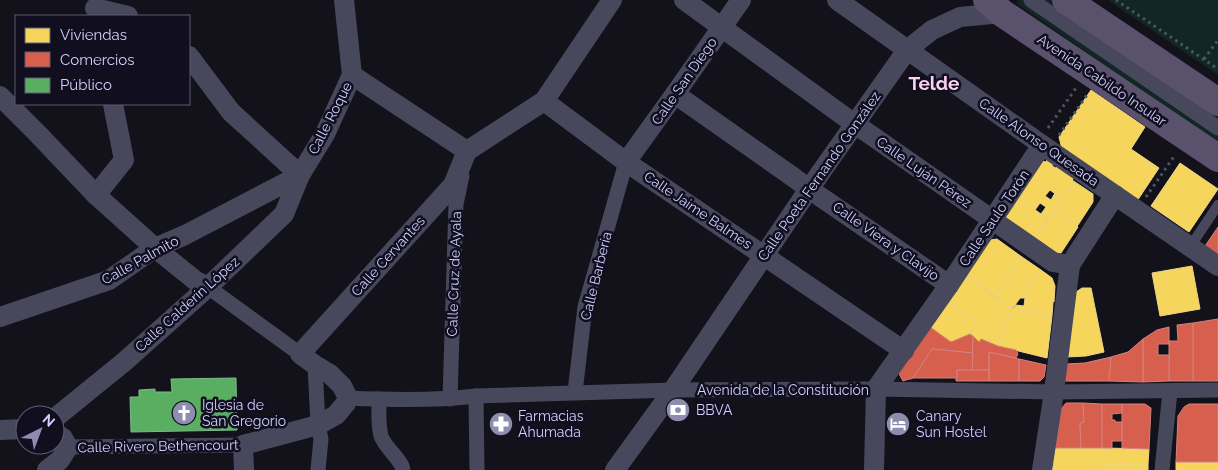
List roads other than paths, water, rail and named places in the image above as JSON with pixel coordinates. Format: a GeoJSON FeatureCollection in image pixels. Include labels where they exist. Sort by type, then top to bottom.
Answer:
{"type":"FeatureCollection","features":[{"type":"Feature","properties":{"kind":"main road"},"geometry":{"type":"LineString","coordinates":[[1066,0],[1218,102]]}},
{"type":"Feature","properties":{"kind":"main road","name":"Avenida Cabildo Insular"},"geometry":{"type":"LineString","coordinates":[[994,6],[1218,158]]}},
{"type":"Feature","properties":{"kind":"street","name":"Calle Roque"},"geometry":{"type":"LineString","coordinates":[[300,174],[325,134],[352,75],[344,0]]}},
{"type":"Feature","properties":{"kind":"street"},"geometry":{"type":"LineString","coordinates":[[352,75],[467,151],[544,101],[612,0]]}},
{"type":"Feature","properties":{"kind":"street","name":"Calle Luján Pérez"},"geometry":{"type":"LineString","coordinates":[[684,0],[855,124],[1053,262],[1070,265]]}},
{"type":"Feature","properties":{"kind":"street","name":"Calle San Diego"},"geometry":{"type":"LineString","coordinates":[[626,162],[741,0]]}},
{"type":"Feature","properties":{"kind":"street","name":"Calle Alonso Quesada"},"geometry":{"type":"LineString","coordinates":[[837,0],[907,50],[1047,141],[1115,196],[1218,266]]}},
{"type":"Feature","properties":{"kind":"street"},"geometry":{"type":"LineString","coordinates":[[1031,0],[1218,128]]}},
{"type":"Feature","properties":{"kind":"street","name":"Calle Poeta Fernando González"},"geometry":{"type":"LineString","coordinates":[[615,470],[673,390],[809,189],[907,50],[932,30],[960,17],[994,6]]}},
{"type":"Feature","properties":{"kind":"street"},"geometry":{"type":"LineString","coordinates":[[95,8],[124,15]]}},
{"type":"Feature","properties":{"kind":"street"},"geometry":{"type":"LineString","coordinates":[[190,57],[230,112],[300,174]]}},
{"type":"Feature","properties":{"kind":"street","name":"Calle Viera y Clavijo"},"geometry":{"type":"LineString","coordinates":[[675,94],[949,285]]}},
{"type":"Feature","properties":{"kind":"street"},"geometry":{"type":"LineString","coordinates":[[0,96],[96,195],[155,248],[196,281],[208,287],[330,374],[342,386],[347,400]]}},
{"type":"Feature","properties":{"kind":"street","name":"Calle Jaime Balmes"},"geometry":{"type":"LineString","coordinates":[[544,101],[626,162],[904,351]]}},
{"type":"Feature","properties":{"kind":"street"},"geometry":{"type":"LineString","coordinates":[[96,195],[124,160],[113,105]]}},
{"type":"Feature","properties":{"kind":"street","name":"Calle Saulo Torón"},"geometry":{"type":"LineString","coordinates":[[876,389],[1047,141]]}},
{"type":"Feature","properties":{"kind":"street","name":"Calle Cervantes"},"geometry":{"type":"LineString","coordinates":[[307,359],[452,184],[467,151]]}},
{"type":"Feature","properties":{"kind":"street","name":"Calle Cruz de Ayala"},"geometry":{"type":"LineString","coordinates":[[450,399],[456,204],[467,151]]}},
{"type":"Feature","properties":{"kind":"street","name":"Calle Barbería"},"geometry":{"type":"LineString","coordinates":[[575,392],[585,307],[626,162]]}},
{"type":"Feature","properties":{"kind":"street","name":"Calle Palmito"},"geometry":{"type":"LineString","coordinates":[[0,317],[109,280],[155,248],[185,235],[300,174]]}},
{"type":"Feature","properties":{"kind":"street","name":"Calle Calderín López"},"geometry":{"type":"LineString","coordinates":[[65,410],[124,362],[208,287],[284,214],[300,174]]}},
{"type":"Feature","properties":{"kind":"street"},"geometry":{"type":"LineString","coordinates":[[1042,470],[1070,265],[1115,196]]}},
{"type":"Feature","properties":{"kind":"street"},"geometry":{"type":"LineString","coordinates":[[307,359],[321,438],[318,470]]}},
{"type":"Feature","properties":{"kind":"street"},"geometry":{"type":"LineString","coordinates":[[874,470],[876,389]]}},
{"type":"Feature","properties":{"kind":"street","name":"Avenida de la Constitución"},"geometry":{"type":"LineString","coordinates":[[347,400],[450,399],[476,396],[575,392],[673,390],[876,389],[1054,392],[1218,390]]}},
{"type":"Feature","properties":{"kind":"street"},"geometry":{"type":"LineString","coordinates":[[1162,470],[1170,391]]}},
{"type":"Feature","properties":{"kind":"street"},"geometry":{"type":"LineString","coordinates":[[476,396],[477,470]]}},
{"type":"Feature","properties":{"kind":"street"},"geometry":{"type":"LineString","coordinates":[[379,399],[381,437],[390,451],[403,465],[403,470]]}},
{"type":"Feature","properties":{"kind":"street","name":"Calle Rivero Bethencourt"},"geometry":{"type":"LineString","coordinates":[[65,440],[243,446],[318,425],[336,415],[347,400]]}},
{"type":"Feature","properties":{"kind":"street"},"geometry":{"type":"LineString","coordinates":[[0,430],[15,430]]}},
{"type":"Feature","properties":{"kind":"street"},"geometry":{"type":"LineString","coordinates":[[243,446],[244,470]]}},
{"type":"Feature","properties":{"kind":"street"},"geometry":{"type":"LineString","coordinates":[[47,470],[60,460],[60,455]]}},
{"type":"Feature","properties":{"kind":"lane"},"geometry":{"type":"LineString","coordinates":[[1190,247],[1218,205]]}},
{"type":"Feature","properties":{"kind":"place","name":"BBVA"},"geometry":{"type":"Point","coordinates":[678,410]}},
{"type":"Feature","properties":{"kind":"place","name":"Iglesia de San Gregorio"},"geometry":{"type":"Point","coordinates":[184,413]}},
{"type":"Feature","properties":{"kind":"place","name":"Farmacias Ahumada"},"geometry":{"type":"Point","coordinates":[501,424]}},
{"type":"Feature","properties":{"kind":"place","name":"Canary Sun Hostel"},"geometry":{"type":"Point","coordinates":[898,424]}},
{"type":"Feature","properties":{"kind":"district","name":"Telde"},"geometry":{"type":"Point","coordinates":[934,83]}}]}
